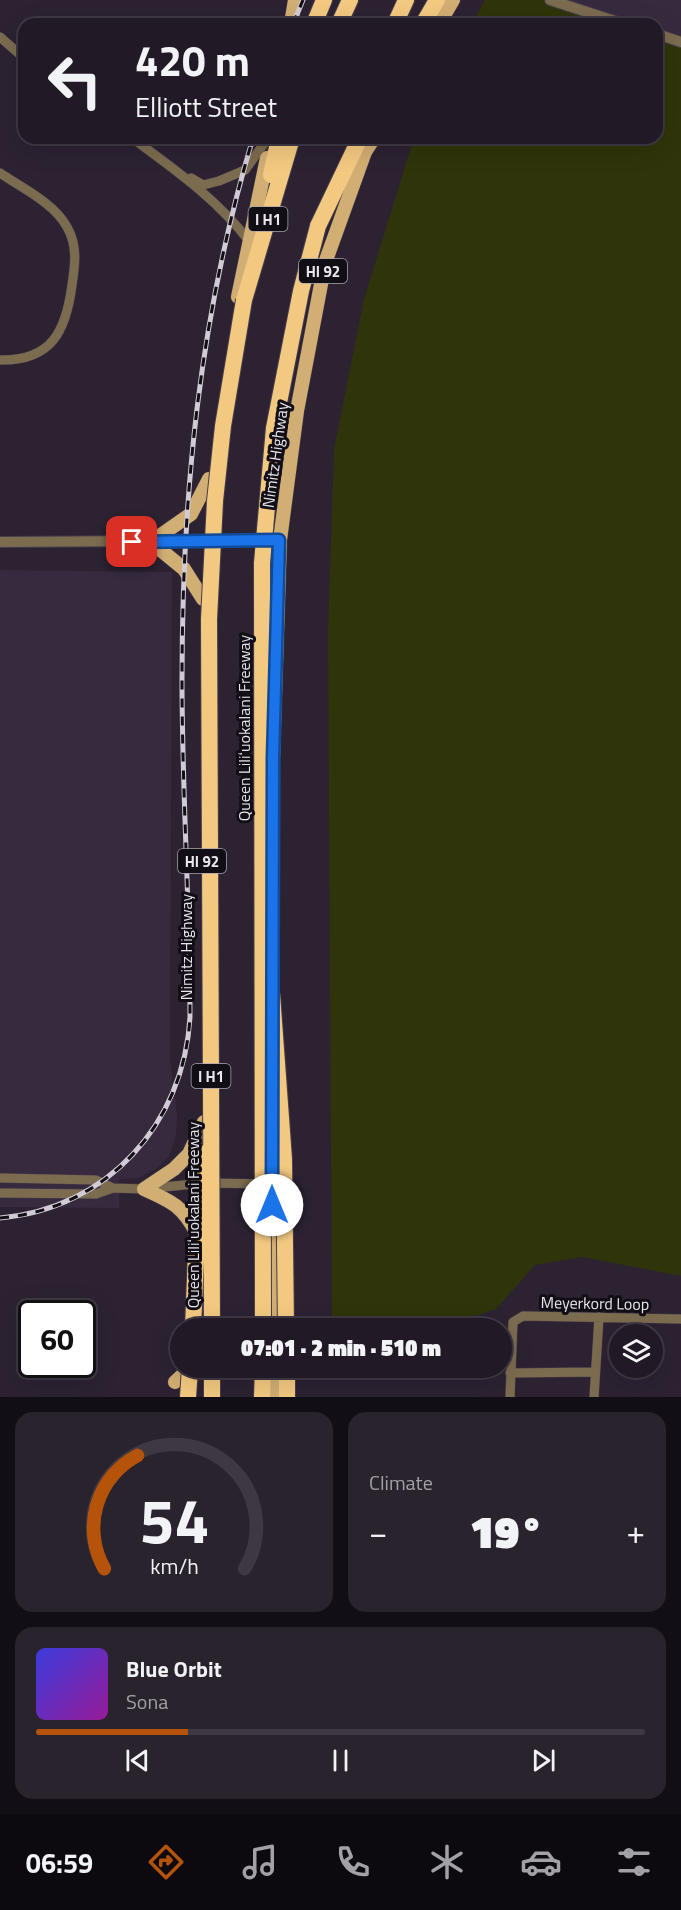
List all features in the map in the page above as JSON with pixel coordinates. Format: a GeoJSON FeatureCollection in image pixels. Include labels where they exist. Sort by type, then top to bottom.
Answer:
{"type":"FeatureCollection","features":[{"type":"Feature","properties":{"kind":"highway"},"geometry":{"type":"LineString","coordinates":[[316,18],[324,0]]}},
{"type":"Feature","properties":{"kind":"highway"},"geometry":{"type":"LineString","coordinates":[[342,18],[350,0]]}},
{"type":"Feature","properties":{"kind":"highway"},"geometry":{"type":"LineString","coordinates":[[398,18],[406,0]]}},
{"type":"Feature","properties":{"kind":"highway"},"geometry":{"type":"LineString","coordinates":[[426,18],[437,0]]}},
{"type":"Feature","properties":{"kind":"highway"},"geometry":{"type":"LineString","coordinates":[[244,300],[278,144]]}},
{"type":"Feature","properties":{"kind":"highway","name":"Queen Liliʻuokalani Freeway"},"geometry":{"type":"LineString","coordinates":[[212,1318],[209,619],[215,501],[232,365],[244,300],[290,144]]}},
{"type":"Feature","properties":{"kind":"highway","name":"Queen Liliʻuokalani Freeway"},"geometry":{"type":"LineString","coordinates":[[263,1318],[261,635],[267,498],[274,428],[284,372],[318,226],[347,144]]}},
{"type":"Feature","properties":{"kind":"highway"},"geometry":{"type":"LineString","coordinates":[[318,226],[357,144]]}},
{"type":"Feature","properties":{"kind":"highway"},"geometry":{"type":"LineString","coordinates":[[194,1318],[209,822]]}},
{"type":"Feature","properties":{"kind":"highway"},"geometry":{"type":"LineString","coordinates":[[263,872],[282,1122],[286,1318]]}},
{"type":"Feature","properties":{"kind":"highway"},"geometry":{"type":"LineString","coordinates":[[188,1397],[189,1378]]}},
{"type":"Feature","properties":{"kind":"highway"},"geometry":{"type":"LineString","coordinates":[[212,1378],[212,1397]]}},
{"type":"Feature","properties":{"kind":"highway"},"geometry":{"type":"LineString","coordinates":[[262,1378],[262,1397]]}},
{"type":"Feature","properties":{"kind":"highway"},"geometry":{"type":"LineString","coordinates":[[287,1378],[287,1397]]}},
{"type":"Feature","properties":{"kind":"main road"},"geometry":{"type":"LineString","coordinates":[[292,18],[296,0]]}},
{"type":"Feature","properties":{"kind":"main road"},"geometry":{"type":"LineString","coordinates":[[442,18],[453,0]]}},
{"type":"Feature","properties":{"kind":"main road","name":"Nimitz Highway"},"geometry":{"type":"LineString","coordinates":[[204,1318],[203,599],[209,479],[225,364],[269,144]]}},
{"type":"Feature","properties":{"kind":"main road","name":"Nimitz Highway"},"geometry":{"type":"LineString","coordinates":[[273,1318],[273,770],[279,540],[297,411],[325,263],[365,152],[370,144]]}},
{"type":"Feature","properties":{"kind":"main road"},"geometry":{"type":"LineString","coordinates":[[203,599],[184,569],[151,542],[191,514],[209,479]]}},
{"type":"Feature","properties":{"kind":"main road"},"geometry":{"type":"LineString","coordinates":[[144,1189],[174,1168],[189,1154],[204,1122]]}},
{"type":"Feature","properties":{"kind":"main road"},"geometry":{"type":"LineString","coordinates":[[144,1189],[171,1201],[188,1214],[203,1246]]}},
{"type":"Feature","properties":{"kind":"main road"},"geometry":{"type":"LineString","coordinates":[[175,1382],[179,1378]]}},
{"type":"Feature","properties":{"kind":"main road"},"geometry":{"type":"LineString","coordinates":[[205,1378],[205,1397]]}},
{"type":"Feature","properties":{"kind":"main road"},"geometry":{"type":"LineString","coordinates":[[273,1378],[273,1397]]}},
{"type":"Feature","properties":{"kind":"street"},"geometry":{"type":"LineString","coordinates":[[550,0],[606,18]]}},
{"type":"Feature","properties":{"kind":"street"},"geometry":{"type":"LineString","coordinates":[[663,36],[681,42]]}},
{"type":"Feature","properties":{"kind":"street"},"geometry":{"type":"LineString","coordinates":[[0,37],[18,53]]}},
{"type":"Feature","properties":{"kind":"street"},"geometry":{"type":"LineString","coordinates":[[140,144],[175,169],[231,217],[249,241]]}},
{"type":"Feature","properties":{"kind":"street"},"geometry":{"type":"LineString","coordinates":[[175,169],[203,185],[219,181],[246,170],[266,144]]}},
{"type":"Feature","properties":{"kind":"street"},"geometry":{"type":"LineString","coordinates":[[0,173],[62,219],[71,235],[76,260],[68,315],[60,332],[47,346],[31,356],[0,360]]}},
{"type":"Feature","properties":{"kind":"street"},"geometry":{"type":"LineString","coordinates":[[0,542],[279,540]]}},
{"type":"Feature","properties":{"kind":"street"},"geometry":{"type":"LineString","coordinates":[[0,1178],[96,1180],[113,1188]]}},
{"type":"Feature","properties":{"kind":"street"},"geometry":{"type":"LineString","coordinates":[[0,1193],[96,1194],[113,1188],[272,1184]]}},
{"type":"Feature","properties":{"kind":"street","name":"Meyerkord Loop"},"geometry":{"type":"LineString","coordinates":[[512,1339],[513,1322],[523,1316],[681,1319]]}},
{"type":"Feature","properties":{"kind":"street"},"geometry":{"type":"LineString","coordinates":[[594,1397],[598,1317]]}},
{"type":"Feature","properties":{"kind":"street"},"geometry":{"type":"LineString","coordinates":[[512,1373],[595,1372]]}},
{"type":"Feature","properties":{"kind":"street","name":"Meyerkord Loop"},"geometry":{"type":"LineString","coordinates":[[510,1378],[510,1397]]}},
{"type":"Feature","properties":{"kind":"shaded area"},"geometry":{"type":"Polygon","coordinates":[[[559,0],[681,0],[681,39],[663,33],[663,18],[616,18],[559,0]]]}},
{"type":"Feature","properties":{"kind":"shaded area"},"geometry":{"type":"Polygon","coordinates":[[[0,570],[172,572],[170,1059],[177,1115],[176,1136],[169,1156],[157,1168],[138,1178],[119,1179],[119,1208],[0,1207],[0,570]]]}},
{"type":"Feature","properties":{"kind":"green space"},"geometry":{"type":"Polygon","coordinates":[[[485,0],[549,0],[605,18],[475,18],[485,0]]]}},
{"type":"Feature","properties":{"kind":"green space"},"geometry":{"type":"Polygon","coordinates":[[[663,36],[681,42],[681,1276],[582,1257],[535,1265],[496,1309],[471,1318],[332,1318],[328,632],[334,449],[364,299],[412,144],[663,144],[663,36]]]}},
{"type":"Feature","properties":{"kind":"railway"},"geometry":{"type":"LineString","coordinates":[[296,18],[303,0]]}},
{"type":"Feature","properties":{"kind":"railway"},"geometry":{"type":"LineString","coordinates":[[0,1218],[39,1211],[74,1198],[106,1179],[133,1154],[155,1125],[173,1092],[185,1056],[190,1017],[182,681],[190,474],[197,407],[219,272],[234,205],[251,144]]}},
{"type":"Feature","properties":{"kind":"route"},"geometry":{"type":"LineString","coordinates":[[132,542],[279,540],[273,758],[272,1205]]}}]}
